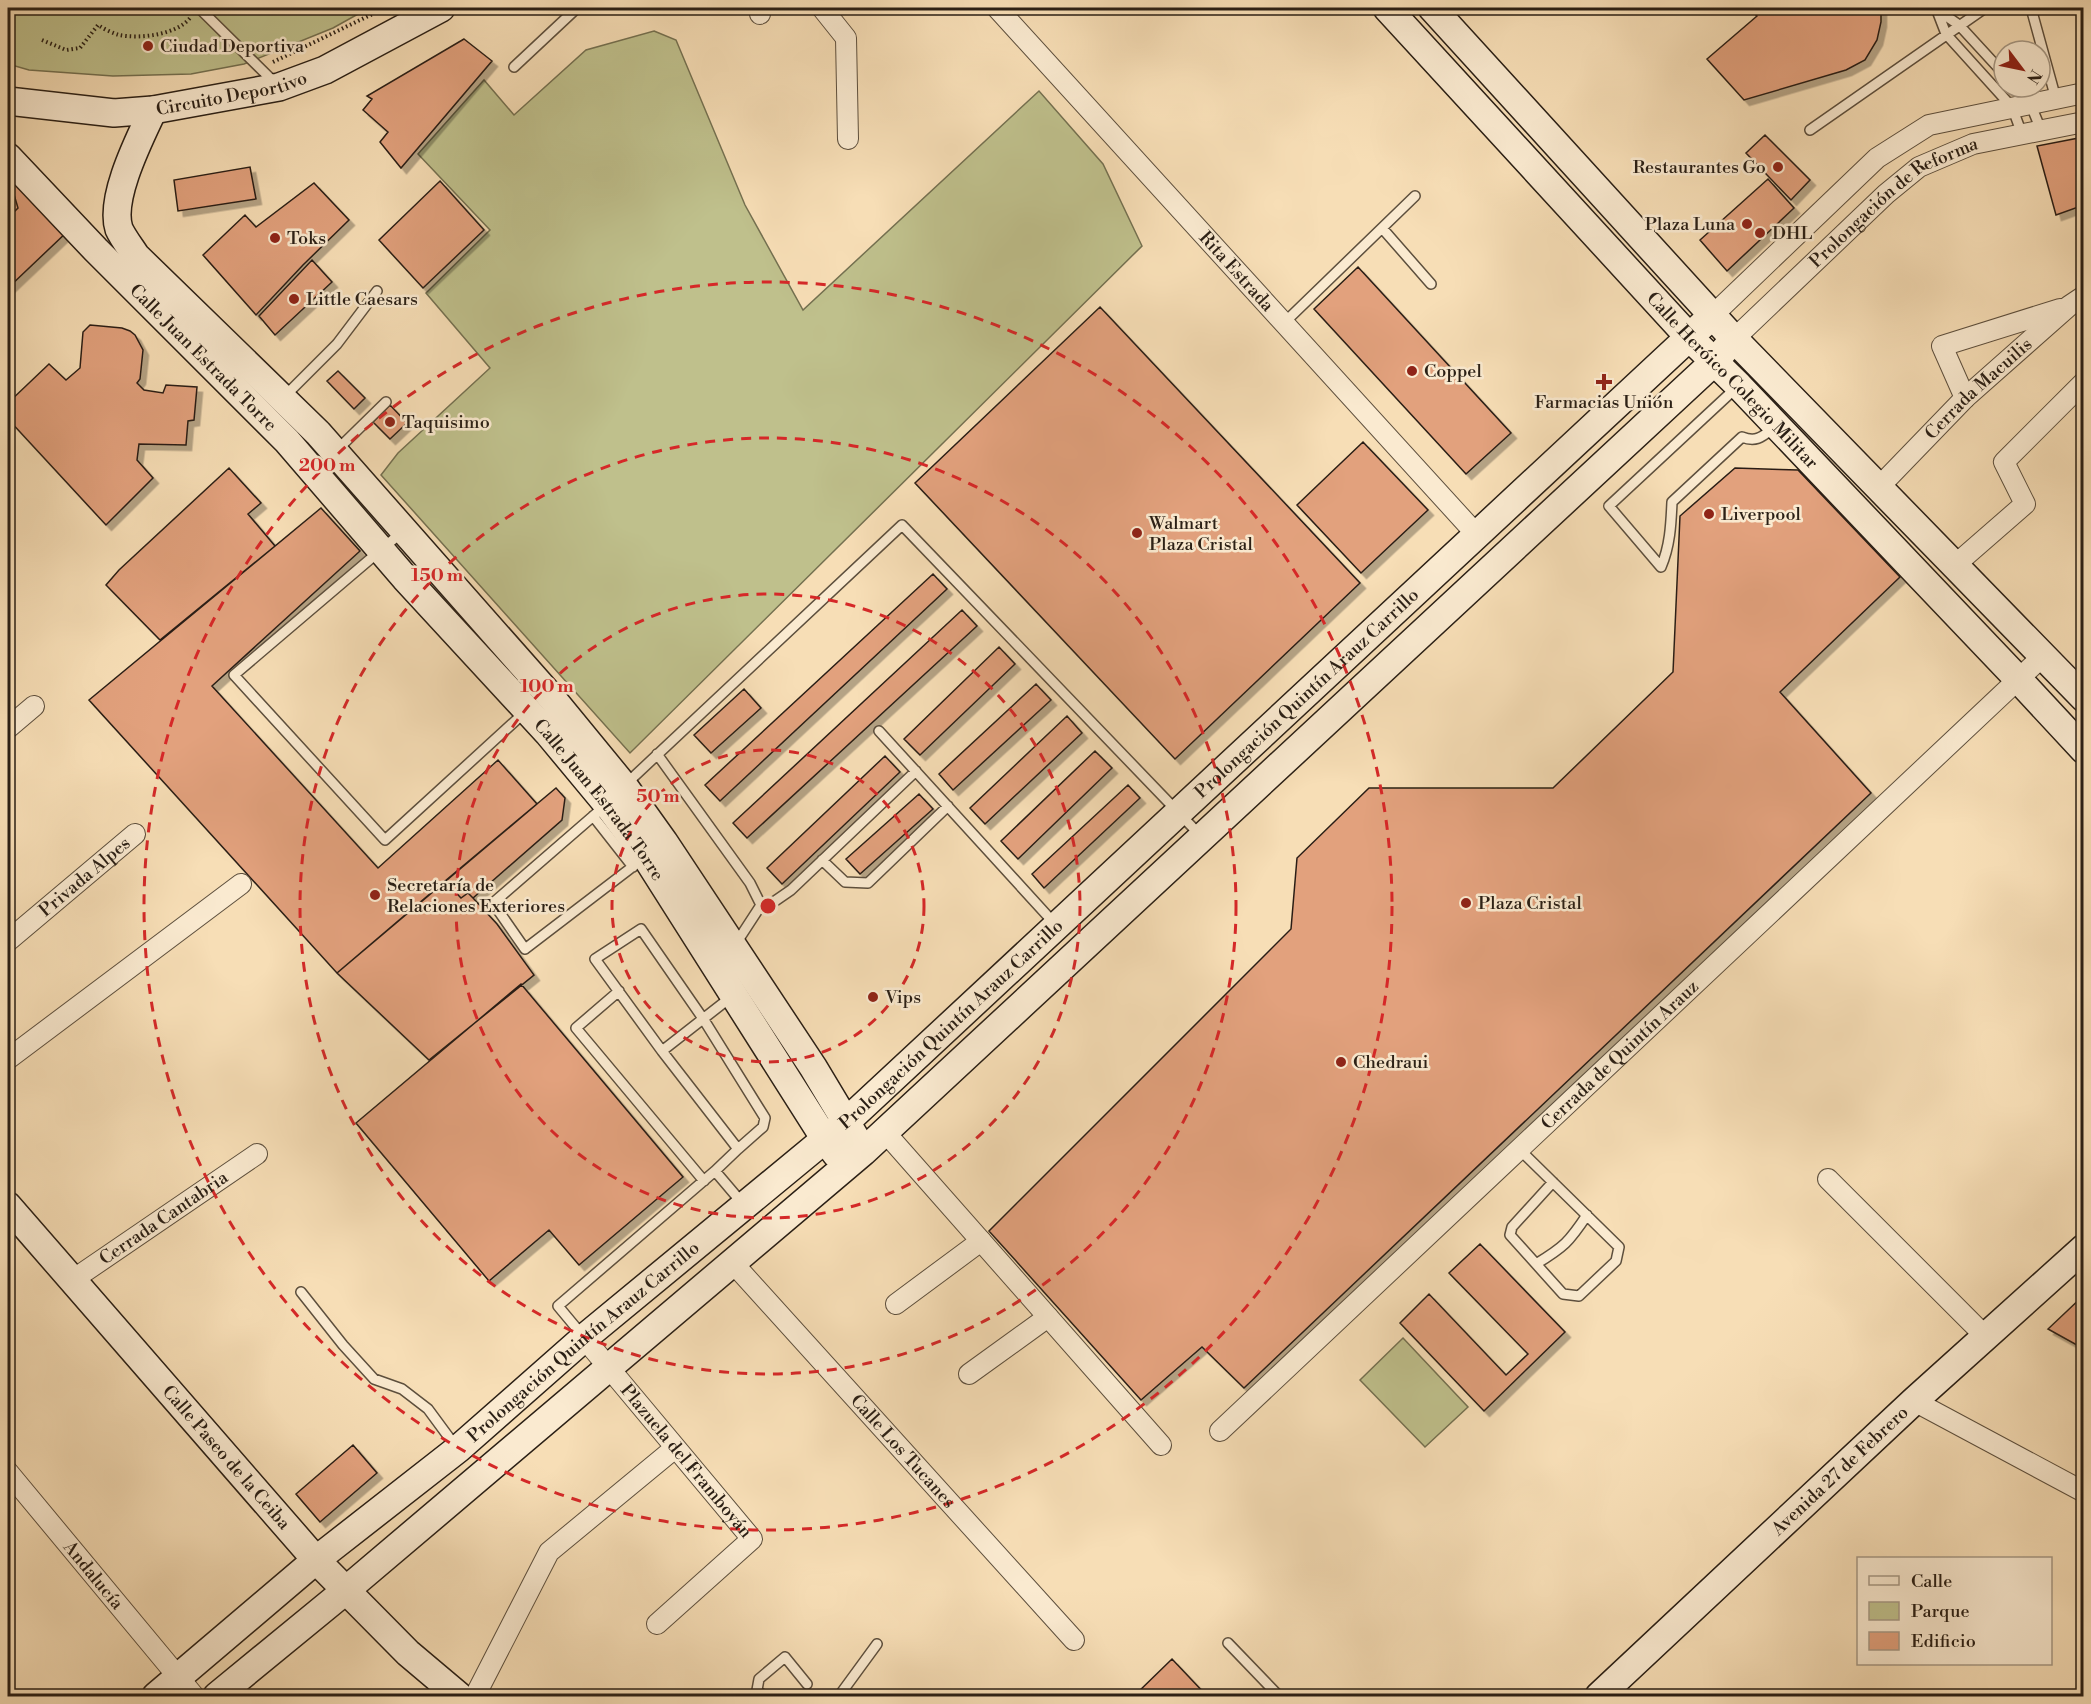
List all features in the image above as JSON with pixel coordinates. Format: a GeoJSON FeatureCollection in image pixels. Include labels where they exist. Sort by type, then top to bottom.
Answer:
{"type":"FeatureCollection","features":[{"type":"Feature","properties":{"kind":"street","name":"Circuito Deportivo"},"geometry":{"type":"LineString","coordinates":[[8,101],[114,113],[153,110],[279,87],[325,70],[441,8]]}},
{"type":"Feature","properties":{"kind":"street"},"geometry":{"type":"LineString","coordinates":[[822,8],[846,38],[848,139]]}},
{"type":"Feature","properties":{"kind":"street","name":"Rita Estrada"},"geometry":{"type":"LineString","coordinates":[[997,8],[1477,536]]}},
{"type":"Feature","properties":{"kind":"street","name":"Calle Heróico Colegio Militar"},"geometry":{"type":"LineString","coordinates":[[1387,8],[1690,338],[1777,425],[2084,750]]}},
{"type":"Feature","properties":{"kind":"street","name":"Calle Heróico Colegio Militar"},"geometry":{"type":"LineString","coordinates":[[1432,8],[1734,339],[2084,698]]}},
{"type":"Feature","properties":{"kind":"street","name":"Prolongación de Reforma"},"geometry":{"type":"LineString","coordinates":[[1713,315],[1877,158],[1929,125],[2084,93]]}},
{"type":"Feature","properties":{"kind":"street","name":"Calle Juan Estrada Torre"},"geometry":{"type":"LineString","coordinates":[[153,110],[127,170],[118,199],[119,228],[136,256],[335,452],[404,531],[536,701],[608,802],[640,862],[745,987],[847,1121],[854,1159]]}},
{"type":"Feature","properties":{"kind":"street","name":"Prolongación de Reforma"},"geometry":{"type":"LineString","coordinates":[[1734,339],[1886,194],[1919,167],[1972,144],[2084,122]]}},
{"type":"Feature","properties":{"kind":"street","name":"Calle Juan Estrada Torre"},"geometry":{"type":"LineString","coordinates":[[8,157],[96,250],[287,441],[381,550],[536,701]]}},
{"type":"Feature","properties":{"kind":"street"},"geometry":{"type":"LineString","coordinates":[[1965,398],[1942,346],[2076,301]]}},
{"type":"Feature","properties":{"kind":"street","name":"Cerrada Macuilis"},"geometry":{"type":"LineString","coordinates":[[1879,487],[1965,398],[2076,301]]}},
{"type":"Feature","properties":{"kind":"street","name":"Prolongación Quintín Arauz Carrillo"},"geometry":{"type":"LineString","coordinates":[[156,1696],[186,1687],[316,1560],[458,1449],[584,1338],[847,1121],[1713,315]]}},
{"type":"Feature","properties":{"kind":"street","name":"Prolongación Quintín Arauz Carrillo"},"geometry":{"type":"LineString","coordinates":[[223,1694],[854,1159],[1715,361],[1734,339]]}},
{"type":"Feature","properties":{"kind":"street"},"geometry":{"type":"LineString","coordinates":[[1955,565],[2025,504],[2004,462],[2084,382]]}},
{"type":"Feature","properties":{"kind":"street"},"geometry":{"type":"LineString","coordinates":[[248,402],[275,392]]}},
{"type":"Feature","properties":{"kind":"street"},"geometry":{"type":"LineString","coordinates":[[1427,582],[1450,607]]}},
{"type":"Feature","properties":{"kind":"street","name":"Cerrada de Quintín Arauz"},"geometry":{"type":"LineString","coordinates":[[1220,1431],[2043,656]]}},
{"type":"Feature","properties":{"kind":"street"},"geometry":{"type":"LineString","coordinates":[[8,728],[34,706]]}},
{"type":"Feature","properties":{"kind":"street","name":"Calle Juan Estrada Torre"},"geometry":{"type":"LineString","coordinates":[[608,802],[664,842],[733,947],[745,987],[825,1140],[854,1159]]}},
{"type":"Feature","properties":{"kind":"street","name":"Privada Alpes"},"geometry":{"type":"LineString","coordinates":[[8,941],[135,834]]}},
{"type":"Feature","properties":{"kind":"street"},"geometry":{"type":"LineString","coordinates":[[8,1059],[242,884]]}},
{"type":"Feature","properties":{"kind":"street"},"geometry":{"type":"LineString","coordinates":[[1000,979],[1023,1003]]}},
{"type":"Feature","properties":{"kind":"street"},"geometry":{"type":"LineString","coordinates":[[884,1131],[1161,1445]]}},
{"type":"Feature","properties":{"kind":"street","name":"Cerrada Cantabria"},"geometry":{"type":"LineString","coordinates":[[71,1281],[257,1154]]}},
{"type":"Feature","properties":{"kind":"street"},"geometry":{"type":"LineString","coordinates":[[1828,1179],[1986,1337]]}},
{"type":"Feature","properties":{"kind":"street","name":"Calle Paseo de la Ceiba"},"geometry":{"type":"LineString","coordinates":[[8,1206],[316,1560],[408,1653],[459,1696]]}},
{"type":"Feature","properties":{"kind":"street"},"geometry":{"type":"LineString","coordinates":[[896,1304],[981,1241]]}},
{"type":"Feature","properties":{"kind":"street","name":"Avenida 27 de Febrero"},"geometry":{"type":"LineString","coordinates":[[1599,1696],[1914,1401],[2084,1248]]}},
{"type":"Feature","properties":{"kind":"street","name":"Calle Los Tucanes"},"geometry":{"type":"LineString","coordinates":[[732,1262],[1074,1640]]}},
{"type":"Feature","properties":{"kind":"street"},"geometry":{"type":"LineString","coordinates":[[969,1374],[1048,1317]]}},
{"type":"Feature","properties":{"kind":"street","name":"Plazuela del Framboyán"},"geometry":{"type":"LineString","coordinates":[[584,1338],[752,1539],[657,1624]]}},
{"type":"Feature","properties":{"kind":"street"},"geometry":{"type":"LineString","coordinates":[[1914,1401],[2084,1492]]}},
{"type":"Feature","properties":{"kind":"street"},"geometry":{"type":"LineString","coordinates":[[476,1696],[549,1552],[675,1448]]}},
{"type":"Feature","properties":{"kind":"street","name":"Andalucía"},"geometry":{"type":"LineString","coordinates":[[8,1472],[186,1687]]}},
{"type":"Feature","properties":{"kind":"lane"},"geometry":{"type":"LineString","coordinates":[[514,68],[577,8]]}},
{"type":"Feature","properties":{"kind":"lane"},"geometry":{"type":"LineString","coordinates":[[1810,130],[1985,8]]}},
{"type":"Feature","properties":{"kind":"lane"},"geometry":{"type":"LineString","coordinates":[[2031,8],[2056,99]]}},
{"type":"Feature","properties":{"kind":"lane"},"geometry":{"type":"LineString","coordinates":[[1938,9],[1959,25],[1992,61]]}},
{"type":"Feature","properties":{"kind":"lane"},"geometry":{"type":"LineString","coordinates":[[1938,9],[1946,34],[2021,105],[2032,132]]}},
{"type":"Feature","properties":{"kind":"lane"},"geometry":{"type":"LineString","coordinates":[[196,11],[279,87]]}},
{"type":"Feature","properties":{"kind":"lane"},"geometry":{"type":"LineString","coordinates":[[2019,99],[2032,132]]}},
{"type":"Feature","properties":{"kind":"lane"},"geometry":{"type":"LineString","coordinates":[[1284,323],[1415,196]]}},
{"type":"Feature","properties":{"kind":"lane"},"geometry":{"type":"LineString","coordinates":[[1382,228],[1431,284]]}},
{"type":"Feature","properties":{"kind":"lane"},"geometry":{"type":"LineString","coordinates":[[275,392],[337,344],[377,291]]}},
{"type":"Feature","properties":{"kind":"lane"},"geometry":{"type":"LineString","coordinates":[[1739,386],[1609,506],[1661,567],[1670,542],[1672,502],[1742,437],[1751,441],[1761,438],[1777,425]]}},
{"type":"Feature","properties":{"kind":"lane"},"geometry":{"type":"LineString","coordinates":[[335,452],[386,402]]}},
{"type":"Feature","properties":{"kind":"lane"},"geometry":{"type":"LineString","coordinates":[[640,862],[525,949],[493,903],[608,802],[902,525],[1202,837]]}},
{"type":"Feature","properties":{"kind":"lane"},"geometry":{"type":"LineString","coordinates":[[404,531],[234,675],[385,840],[536,701]]}},
{"type":"Feature","properties":{"kind":"lane"},"geometry":{"type":"LineString","coordinates":[[879,731],[1057,925]]}},
{"type":"Feature","properties":{"kind":"lane"},"geometry":{"type":"LineString","coordinates":[[657,754],[750,883],[761,905]]}},
{"type":"Feature","properties":{"kind":"lane"},"geometry":{"type":"LineString","coordinates":[[733,947],[761,905],[775,901],[791,890],[916,771]]}},
{"type":"Feature","properties":{"kind":"lane"},"geometry":{"type":"LineString","coordinates":[[822,860],[845,882],[868,883],[948,806]]}},
{"type":"Feature","properties":{"kind":"lane"},"geometry":{"type":"LineString","coordinates":[[584,1338],[558,1306],[704,1181],[763,1127],[765,1118],[704,1020],[641,929],[595,959],[738,1149]]}},
{"type":"Feature","properties":{"kind":"lane"},"geometry":{"type":"LineString","coordinates":[[662,1051],[745,987]]}},
{"type":"Feature","properties":{"kind":"lane"},"geometry":{"type":"LineString","coordinates":[[619,991],[576,1028],[704,1181]]}},
{"type":"Feature","properties":{"kind":"lane"},"geometry":{"type":"LineString","coordinates":[[1520,1149],[1619,1246],[1616,1261],[1579,1296],[1563,1294],[1510,1235],[1512,1227],[1553,1182]]}},
{"type":"Feature","properties":{"kind":"lane"},"geometry":{"type":"LineString","coordinates":[[715,1171],[744,1206]]}},
{"type":"Feature","properties":{"kind":"lane"},"geometry":{"type":"LineString","coordinates":[[1536,1264],[1571,1240],[1587,1215]]}},
{"type":"Feature","properties":{"kind":"lane"},"geometry":{"type":"LineString","coordinates":[[301,1292],[374,1379],[402,1389],[428,1409],[458,1449]]}},
{"type":"Feature","properties":{"kind":"lane"},"geometry":{"type":"LineString","coordinates":[[1228,1643],[1280,1696]]}},
{"type":"Feature","properties":{"kind":"lane"},"geometry":{"type":"LineString","coordinates":[[838,1696],[878,1644]]}},
{"type":"Feature","properties":{"kind":"lane"},"geometry":{"type":"LineString","coordinates":[[764,1696],[757,1690],[759,1679],[785,1657],[807,1684]]}},
{"type":"Feature","properties":{"kind":"path"},"geometry":{"type":"LineString","coordinates":[[258,67],[291,55],[387,8]]}},
{"type":"Feature","properties":{"kind":"path"},"geometry":{"type":"LineString","coordinates":[[42,40],[66,51],[80,48],[98,25],[119,34],[136,36],[165,32],[189,21],[196,11]]}},
{"type":"Feature","properties":{"kind":"green space","name":"Ciudad Deportiva"},"geometry":{"type":"Polygon","coordinates":[[[8,8],[369,8],[333,28],[244,64],[191,74],[113,76],[29,70],[8,64],[8,8]]]}},
{"type":"Feature","properties":{"kind":"green space"},"geometry":{"type":"Polygon","coordinates":[[[654,31],[676,40],[745,205],[803,310],[1039,91],[1103,164],[1142,246],[630,753],[381,475],[398,453],[490,368],[426,293],[490,230],[418,154],[484,80],[514,115],[586,50],[654,31]]]}},
{"type":"Feature","properties":{"kind":"green space"},"geometry":{"type":"Polygon","coordinates":[[[1403,1338],[1468,1407],[1425,1447],[1360,1380],[1403,1338]]]}},
{"type":"Feature","properties":{"kind":"building"},"geometry":{"type":"Polygon","coordinates":[[[1749,8],[1881,8],[1881,22],[1877,40],[1865,60],[1846,70],[1744,100],[1707,59],[1757,16],[1749,8]]]}},
{"type":"Feature","properties":{"kind":"building"},"geometry":{"type":"Polygon","coordinates":[[[464,39],[492,61],[401,168],[380,142],[388,132],[363,110],[372,99],[367,96],[464,39]]]}},
{"type":"Feature","properties":{"kind":"building","name":"Restaurantes Go"},"geometry":{"type":"Polygon","coordinates":[[[1765,135],[1810,180],[1791,200],[1746,153],[1765,135]]]}},
{"type":"Feature","properties":{"kind":"building"},"geometry":{"type":"Polygon","coordinates":[[[2084,137],[2084,205],[2056,215],[2037,146],[2084,137]]]}},
{"type":"Feature","properties":{"kind":"building"},"geometry":{"type":"Polygon","coordinates":[[[8,164],[69,230],[8,288],[8,164]]]}},
{"type":"Feature","properties":{"kind":"building"},"geometry":{"type":"Polygon","coordinates":[[[250,167],[256,199],[178,211],[174,180],[250,167]]]}},
{"type":"Feature","properties":{"kind":"building","name":"Plaza Luna"},"geometry":{"type":"Polygon","coordinates":[[[1768,179],[1794,208],[1727,271],[1700,240],[1768,179]]]}},
{"type":"Feature","properties":{"kind":"building"},"geometry":{"type":"Polygon","coordinates":[[[440,181],[484,230],[423,288],[379,240],[440,181]]]}},
{"type":"Feature","properties":{"kind":"building"},"geometry":{"type":"Polygon","coordinates":[[[8,183],[18,208],[8,218],[8,183]]]}},
{"type":"Feature","properties":{"kind":"building","name":"Toks"},"geometry":{"type":"Polygon","coordinates":[[[314,183],[349,220],[256,315],[203,255],[245,215],[256,227],[314,183]]]}},
{"type":"Feature","properties":{"kind":"building","name":"Little Caesars"},"geometry":{"type":"Polygon","coordinates":[[[312,260],[332,282],[275,335],[259,316],[312,260]]]}},
{"type":"Feature","properties":{"kind":"building","name":"Coppel"},"geometry":{"type":"Polygon","coordinates":[[[1358,267],[1511,433],[1466,474],[1314,309],[1358,267]]]}},
{"type":"Feature","properties":{"kind":"building","name":"Walmart Plaza Cristal"},"geometry":{"type":"Polygon","coordinates":[[[1100,307],[1360,583],[1175,759],[915,483],[1100,307]]]}},
{"type":"Feature","properties":{"kind":"building"},"geometry":{"type":"Polygon","coordinates":[[[90,325],[122,328],[135,335],[143,350],[140,379],[137,383],[144,390],[163,393],[166,385],[197,387],[194,420],[188,421],[186,445],[139,444],[137,460],[153,478],[106,525],[8,419],[8,403],[49,364],[66,380],[80,368],[83,332],[90,325]]]}},
{"type":"Feature","properties":{"kind":"building"},"geometry":{"type":"Polygon","coordinates":[[[338,371],[365,398],[354,409],[327,381],[338,371]]]}},
{"type":"Feature","properties":{"kind":"building","name":"Taquisimo"},"geometry":{"type":"Polygon","coordinates":[[[390,405],[407,423],[390,439],[373,422],[390,405]]]}},
{"type":"Feature","properties":{"kind":"building"},"geometry":{"type":"Polygon","coordinates":[[[1363,442],[1428,510],[1361,573],[1297,505],[1363,442]]]}},
{"type":"Feature","properties":{"kind":"building"},"geometry":{"type":"Polygon","coordinates":[[[229,468],[261,503],[248,514],[275,546],[160,640],[106,585],[119,570],[229,468]]]}},
{"type":"Feature","properties":{"kind":"building"},"geometry":{"type":"Polygon","coordinates":[[[1735,468],[1798,470],[1900,577],[1780,692],[1871,793],[1244,1388],[1202,1347],[1141,1400],[989,1231],[1291,929],[1297,858],[1369,788],[1553,788],[1673,672],[1680,516],[1735,468]]]}},
{"type":"Feature","properties":{"kind":"building"},"geometry":{"type":"Polygon","coordinates":[[[321,508],[360,551],[212,686],[378,868],[498,760],[537,804],[337,973],[89,700],[321,508]]]}},
{"type":"Feature","properties":{"kind":"building"},"geometry":{"type":"Polygon","coordinates":[[[933,574],[947,589],[720,801],[705,785],[933,574]]]}},
{"type":"Feature","properties":{"kind":"building"},"geometry":{"type":"Polygon","coordinates":[[[962,610],[977,626],[747,838],[733,823],[962,610]]]}},
{"type":"Feature","properties":{"kind":"building"},"geometry":{"type":"Polygon","coordinates":[[[999,647],[1015,664],[920,755],[904,739],[999,647]]]}},
{"type":"Feature","properties":{"kind":"building"},"geometry":{"type":"Polygon","coordinates":[[[1036,684],[1051,700],[953,790],[939,774],[1036,684]]]}},
{"type":"Feature","properties":{"kind":"building"},"geometry":{"type":"Polygon","coordinates":[[[744,689],[761,708],[711,753],[694,735],[744,689]]]}},
{"type":"Feature","properties":{"kind":"building"},"geometry":{"type":"Polygon","coordinates":[[[1067,716],[1082,733],[985,824],[970,808],[1067,716]]]}},
{"type":"Feature","properties":{"kind":"building"},"geometry":{"type":"Polygon","coordinates":[[[1095,751],[1112,768],[1018,859],[1001,841],[1095,751]]]}},
{"type":"Feature","properties":{"kind":"building"},"geometry":{"type":"Polygon","coordinates":[[[885,756],[900,772],[782,884],[767,868],[885,756]]]}},
{"type":"Feature","properties":{"kind":"building"},"geometry":{"type":"Polygon","coordinates":[[[1128,785],[1140,798],[1044,888],[1032,874],[1128,785]]]}},
{"type":"Feature","properties":{"kind":"building"},"geometry":{"type":"Polygon","coordinates":[[[556,788],[565,798],[562,820],[473,898],[468,893],[461,898],[445,881],[556,788]]]}},
{"type":"Feature","properties":{"kind":"building"},"geometry":{"type":"Polygon","coordinates":[[[919,794],[933,809],[860,874],[846,859],[919,794]]]}},
{"type":"Feature","properties":{"kind":"building"},"geometry":{"type":"Polygon","coordinates":[[[445,881],[461,898],[468,893],[473,898],[497,924],[534,975],[429,1060],[337,973],[445,881]]]}},
{"type":"Feature","properties":{"kind":"building"},"geometry":{"type":"Polygon","coordinates":[[[521,984],[683,1177],[579,1265],[549,1230],[489,1281],[356,1123],[521,984]]]}},
{"type":"Feature","properties":{"kind":"building"},"geometry":{"type":"Polygon","coordinates":[[[1480,1244],[1565,1332],[1484,1411],[1400,1323],[1429,1294],[1506,1375],[1528,1354],[1449,1273],[1480,1244]]]}},
{"type":"Feature","properties":{"kind":"building"},"geometry":{"type":"Polygon","coordinates":[[[2084,1295],[2084,1349],[2048,1329],[2084,1295]]]}},
{"type":"Feature","properties":{"kind":"building"},"geometry":{"type":"Polygon","coordinates":[[[353,1445],[377,1473],[320,1522],[296,1494],[353,1445]]]}},
{"type":"Feature","properties":{"kind":"building"},"geometry":{"type":"Polygon","coordinates":[[[1172,1659],[1207,1696],[1134,1696],[1172,1659]]]}},
{"type":"Feature","properties":{"kind":"place","name":"Ciudad Deportiva"},"geometry":{"type":"Point","coordinates":[148,46]}},
{"type":"Feature","properties":{"kind":"place","name":"Restaurantes Go"},"geometry":{"type":"Point","coordinates":[1778,167]}},
{"type":"Feature","properties":{"kind":"place","name":"Plaza Luna"},"geometry":{"type":"Point","coordinates":[1747,224]}},
{"type":"Feature","properties":{"kind":"place","name":"DHL"},"geometry":{"type":"Point","coordinates":[1760,233]}},
{"type":"Feature","properties":{"kind":"place","name":"Toks"},"geometry":{"type":"Point","coordinates":[275,238]}},
{"type":"Feature","properties":{"kind":"place","name":"Little Caesars"},"geometry":{"type":"Point","coordinates":[294,299]}},
{"type":"Feature","properties":{"kind":"place","name":"Coppel"},"geometry":{"type":"Point","coordinates":[1412,371]}},
{"type":"Feature","properties":{"kind":"place","name":"Farmacias Unión"},"geometry":{"type":"Point","coordinates":[1604,382]}},
{"type":"Feature","properties":{"kind":"place","name":"Taquisimo"},"geometry":{"type":"Point","coordinates":[390,422]}},
{"type":"Feature","properties":{"kind":"place","name":"Liverpool"},"geometry":{"type":"Point","coordinates":[1709,514]}},
{"type":"Feature","properties":{"kind":"place","name":"Walmart Plaza Cristal"},"geometry":{"type":"Point","coordinates":[1137,533]}},
{"type":"Feature","properties":{"kind":"place","name":"Secretaría de Relaciones Exteriores"},"geometry":{"type":"Point","coordinates":[375,895]}},
{"type":"Feature","properties":{"kind":"place","name":"Plaza Cristal"},"geometry":{"type":"Point","coordinates":[1466,903]}},
{"type":"Feature","properties":{"kind":"place","name":"Vips"},"geometry":{"type":"Point","coordinates":[873,997]}},
{"type":"Feature","properties":{"kind":"place","name":"Chedraui"},"geometry":{"type":"Point","coordinates":[1341,1062]}}]}
